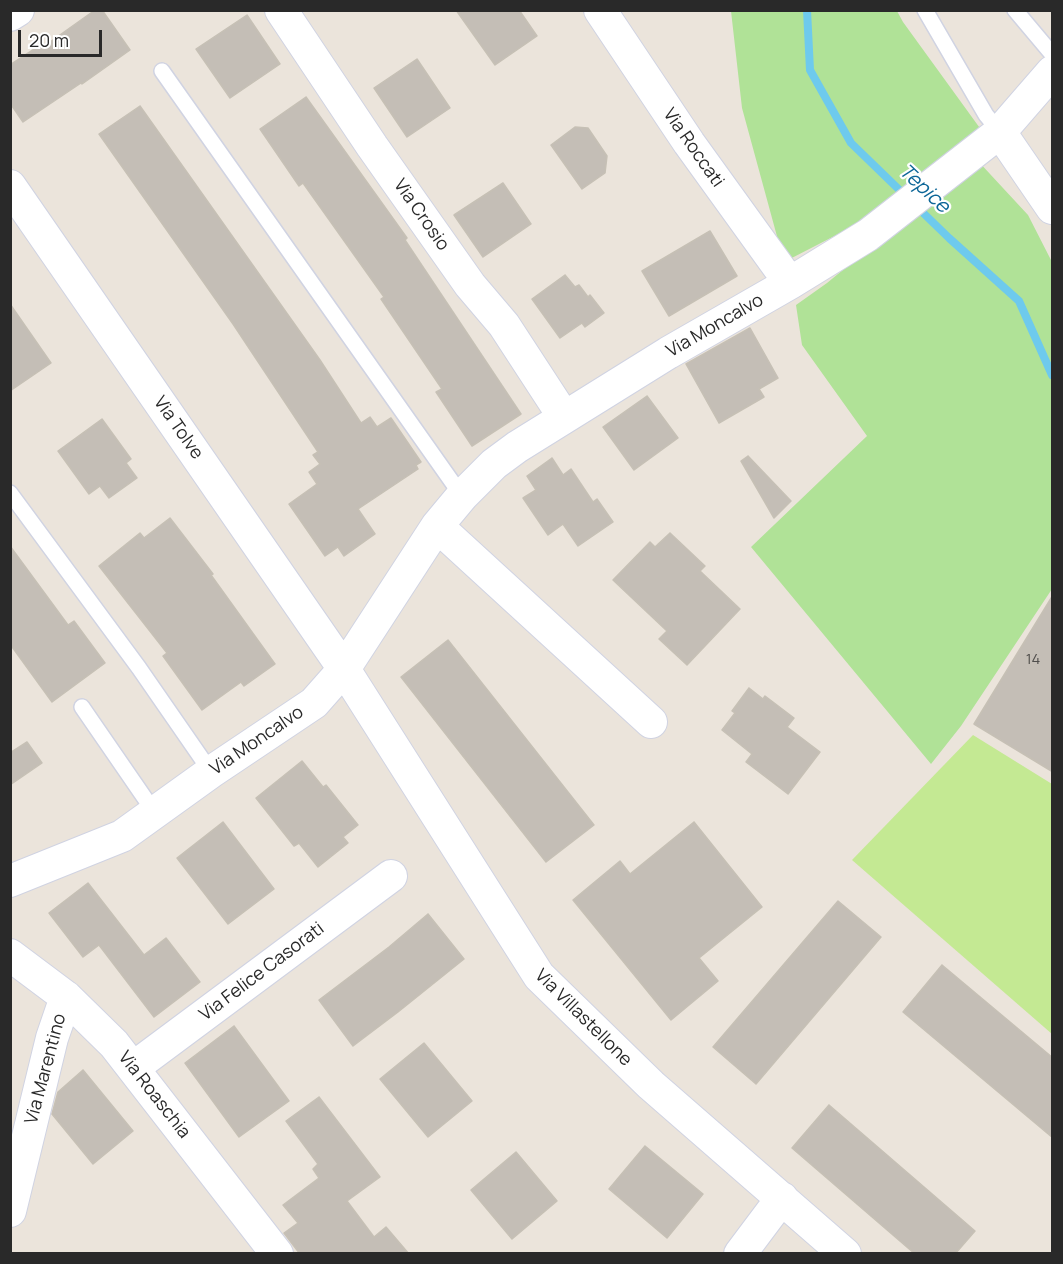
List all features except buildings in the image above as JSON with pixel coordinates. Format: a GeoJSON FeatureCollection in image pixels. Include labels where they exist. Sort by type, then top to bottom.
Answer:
{"type":"FeatureCollection","features":[{"type":"Feature","properties":{"kind":"street"},"geometry":{"type":"LineString","coordinates":[[10,15],[18,10]]}},
{"type":"Feature","properties":{"kind":"street","name":"Via Crosio"},"geometry":{"type":"LineString","coordinates":[[281,10],[372,146],[470,285],[504,325],[564,417]]}},
{"type":"Feature","properties":{"kind":"street","name":"Via Roccati"},"geometry":{"type":"LineString","coordinates":[[600,10],[689,144],[790,283]]}},
{"type":"Feature","properties":{"kind":"street","name":"Via Moncalvo"},"geometry":{"type":"LineString","coordinates":[[10,880],[122,837],[211,772],[314,703],[344,669],[436,526],[494,464],[564,417],[668,353],[868,236],[993,138],[1053,72]]}},
{"type":"Feature","properties":{"kind":"street"},"geometry":{"type":"LineString","coordinates":[[993,138],[1053,208]]}},
{"type":"Feature","properties":{"kind":"street","name":"Via Tolve"},"geometry":{"type":"LineString","coordinates":[[10,186],[344,669]]}},
{"type":"Feature","properties":{"kind":"street"},"geometry":{"type":"LineString","coordinates":[[436,526],[651,722]]}},
{"type":"Feature","properties":{"kind":"street","name":"Via Villastellone"},"geometry":{"type":"LineString","coordinates":[[344,669],[538,976],[651,1085],[845,1254]]}},
{"type":"Feature","properties":{"kind":"street","name":"Via Felice Casorati"},"geometry":{"type":"LineString","coordinates":[[133,1068],[391,876]]}},
{"type":"Feature","properties":{"kind":"street","name":"Via Roaschia"},"geometry":{"type":"LineString","coordinates":[[10,955],[66,997],[114,1044],[277,1254]]}},
{"type":"Feature","properties":{"kind":"street","name":"Via Marentino"},"geometry":{"type":"LineString","coordinates":[[10,1211],[52,1038],[66,997]]}},
{"type":"Feature","properties":{"kind":"street"},"geometry":{"type":"LineString","coordinates":[[740,1254],[782,1198]]}},
{"type":"Feature","properties":{"kind":"lane"},"geometry":{"type":"LineString","coordinates":[[925,10],[986,116],[993,138]]}},
{"type":"Feature","properties":{"kind":"lane"},"geometry":{"type":"LineString","coordinates":[[1015,10],[1053,54]]}},
{"type":"Feature","properties":{"kind":"lane"},"geometry":{"type":"LineString","coordinates":[[162,71],[462,496]]}},
{"type":"Feature","properties":{"kind":"lane"},"geometry":{"type":"LineString","coordinates":[[10,493],[139,668],[211,772]]}},
{"type":"Feature","properties":{"kind":"lane"},"geometry":{"type":"LineString","coordinates":[[82,707],[155,813]]}},
{"type":"Feature","properties":{"kind":"green space"},"geometry":{"type":"Polygon","coordinates":[[[731,11],[897,11],[982,131],[965,147],[1028,215],[1052,262],[1052,589],[961,726],[931,764],[751,547],[867,436],[802,345],[796,305],[871,247],[852,227],[784,262],[742,108],[731,11]]]}},
{"type":"Feature","properties":{"kind":"green space"},"geometry":{"type":"Polygon","coordinates":[[[973,735],[1052,784],[1052,1034],[852,860],[973,735]]]}},
{"type":"Feature","properties":{"kind":"waterway","name":"Tepice"},"geometry":{"type":"LineString","coordinates":[[807,10],[810,70],[851,143],[949,238],[1019,301],[1052,375]]}}]}
